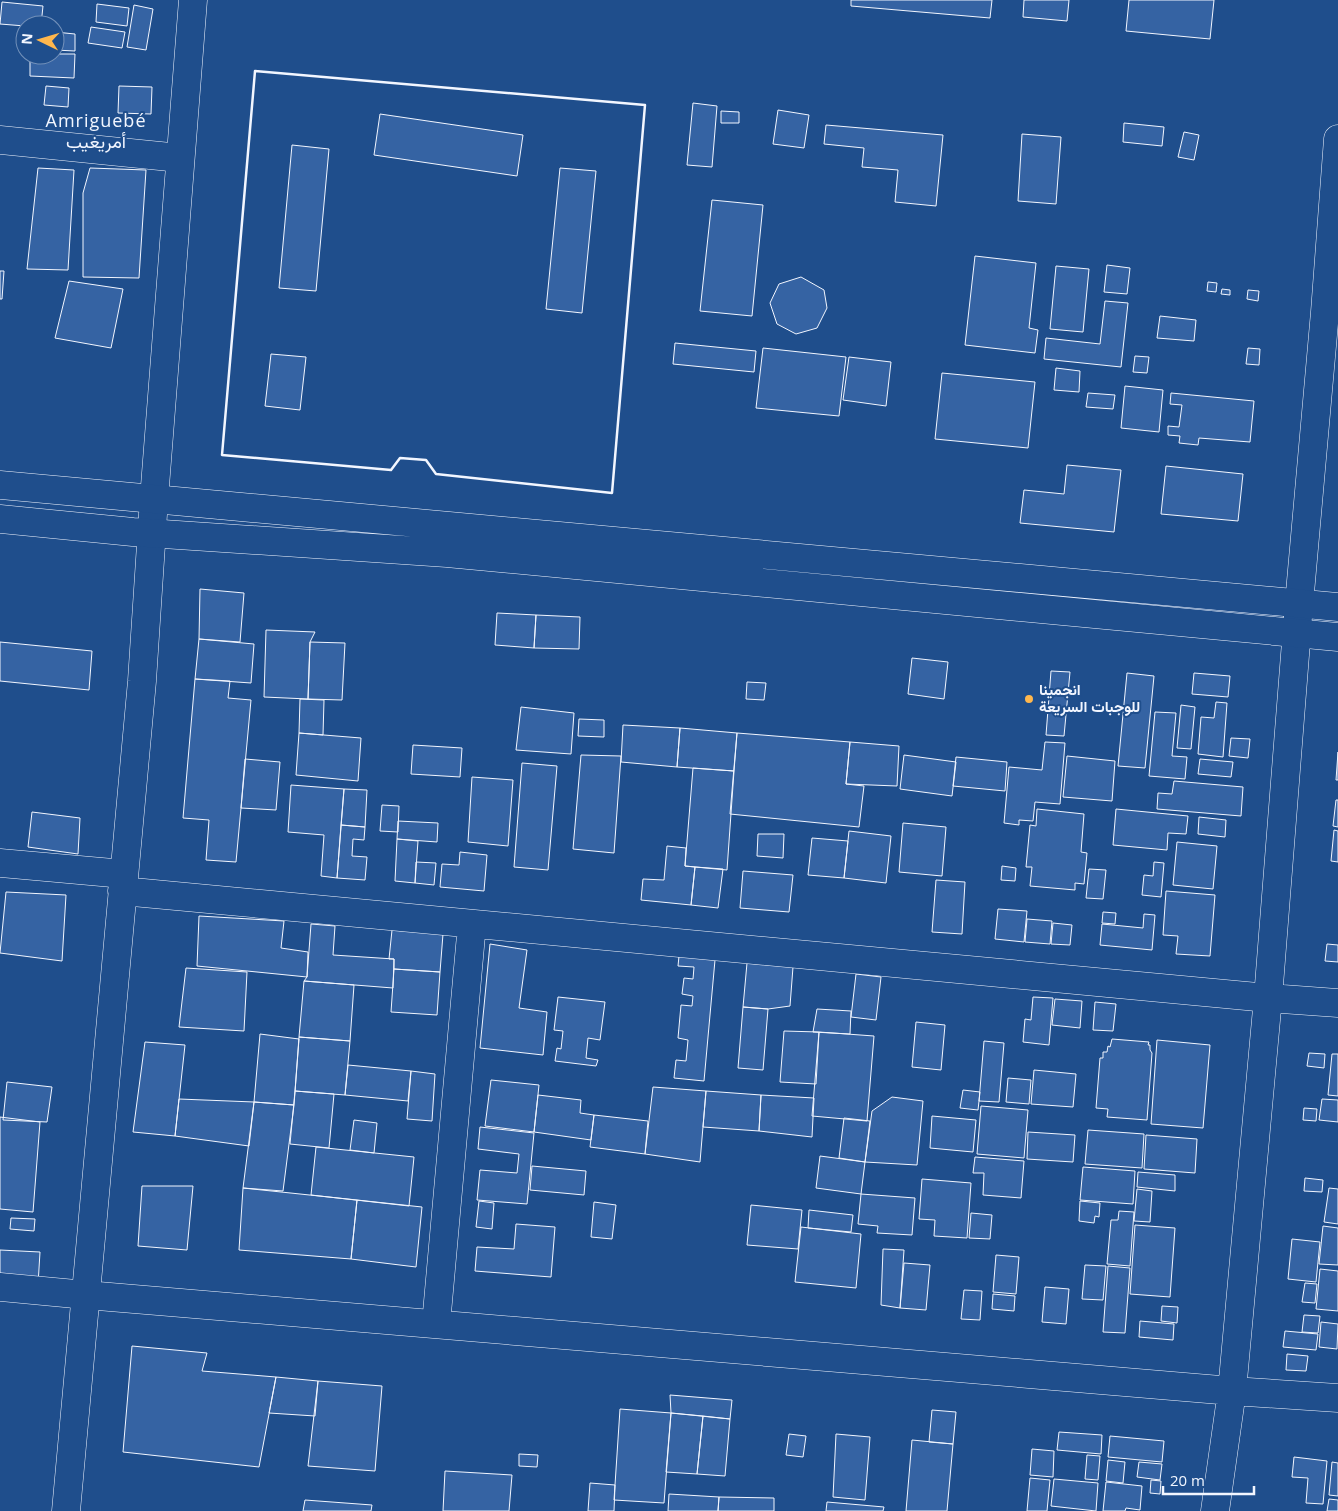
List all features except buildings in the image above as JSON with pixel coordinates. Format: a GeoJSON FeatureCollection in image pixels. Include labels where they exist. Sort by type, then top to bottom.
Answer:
{"type":"FeatureCollection","features":[{"type":"Feature","properties":{"kind":"street"},"geometry":{"type":"LineString","coordinates":[[66,1511],[142,682],[192,0]]}},
{"type":"Feature","properties":{"kind":"street"},"geometry":{"type":"LineString","coordinates":[[1215,1511],[1232,1391],[1268,998],[1298,604],[1332,312],[1338,139]]}},
{"type":"Feature","properties":{"kind":"street"},"geometry":{"type":"LineString","coordinates":[[0,140],[180,158]]}},
{"type":"Feature","properties":{"kind":"street"},"geometry":{"type":"LineString","coordinates":[[0,485],[1338,607]]}},
{"type":"Feature","properties":{"kind":"street"},"geometry":{"type":"LineString","coordinates":[[0,519],[152,533],[447,553],[1338,637]]}},
{"type":"Feature","properties":{"kind":"street"},"geometry":{"type":"LineString","coordinates":[[0,863],[123,882],[472,924],[1338,1003]]}},
{"type":"Feature","properties":{"kind":"street"},"geometry":{"type":"LineString","coordinates":[[436,1324],[472,924]]}},
{"type":"Feature","properties":{"kind":"street"},"geometry":{"type":"LineString","coordinates":[[0,1287],[1232,1391],[1338,1398]]}},
{"type":"Feature","properties":{"kind":"wall"},"geometry":{"type":"LineString","coordinates":[[255,71],[645,105],[612,493],[436,474],[426,460],[400,458],[391,470],[222,455],[255,71]]}},
{"type":"Feature","properties":{"kind":"place","name":"انجمينا للوجبات السريعة"},"geometry":{"type":"Point","coordinates":[1029,699]}},
{"type":"Feature","properties":{"kind":"district","name":"Amriguebé أمريغيب"},"geometry":{"type":"Point","coordinates":[96,131]}}]}
